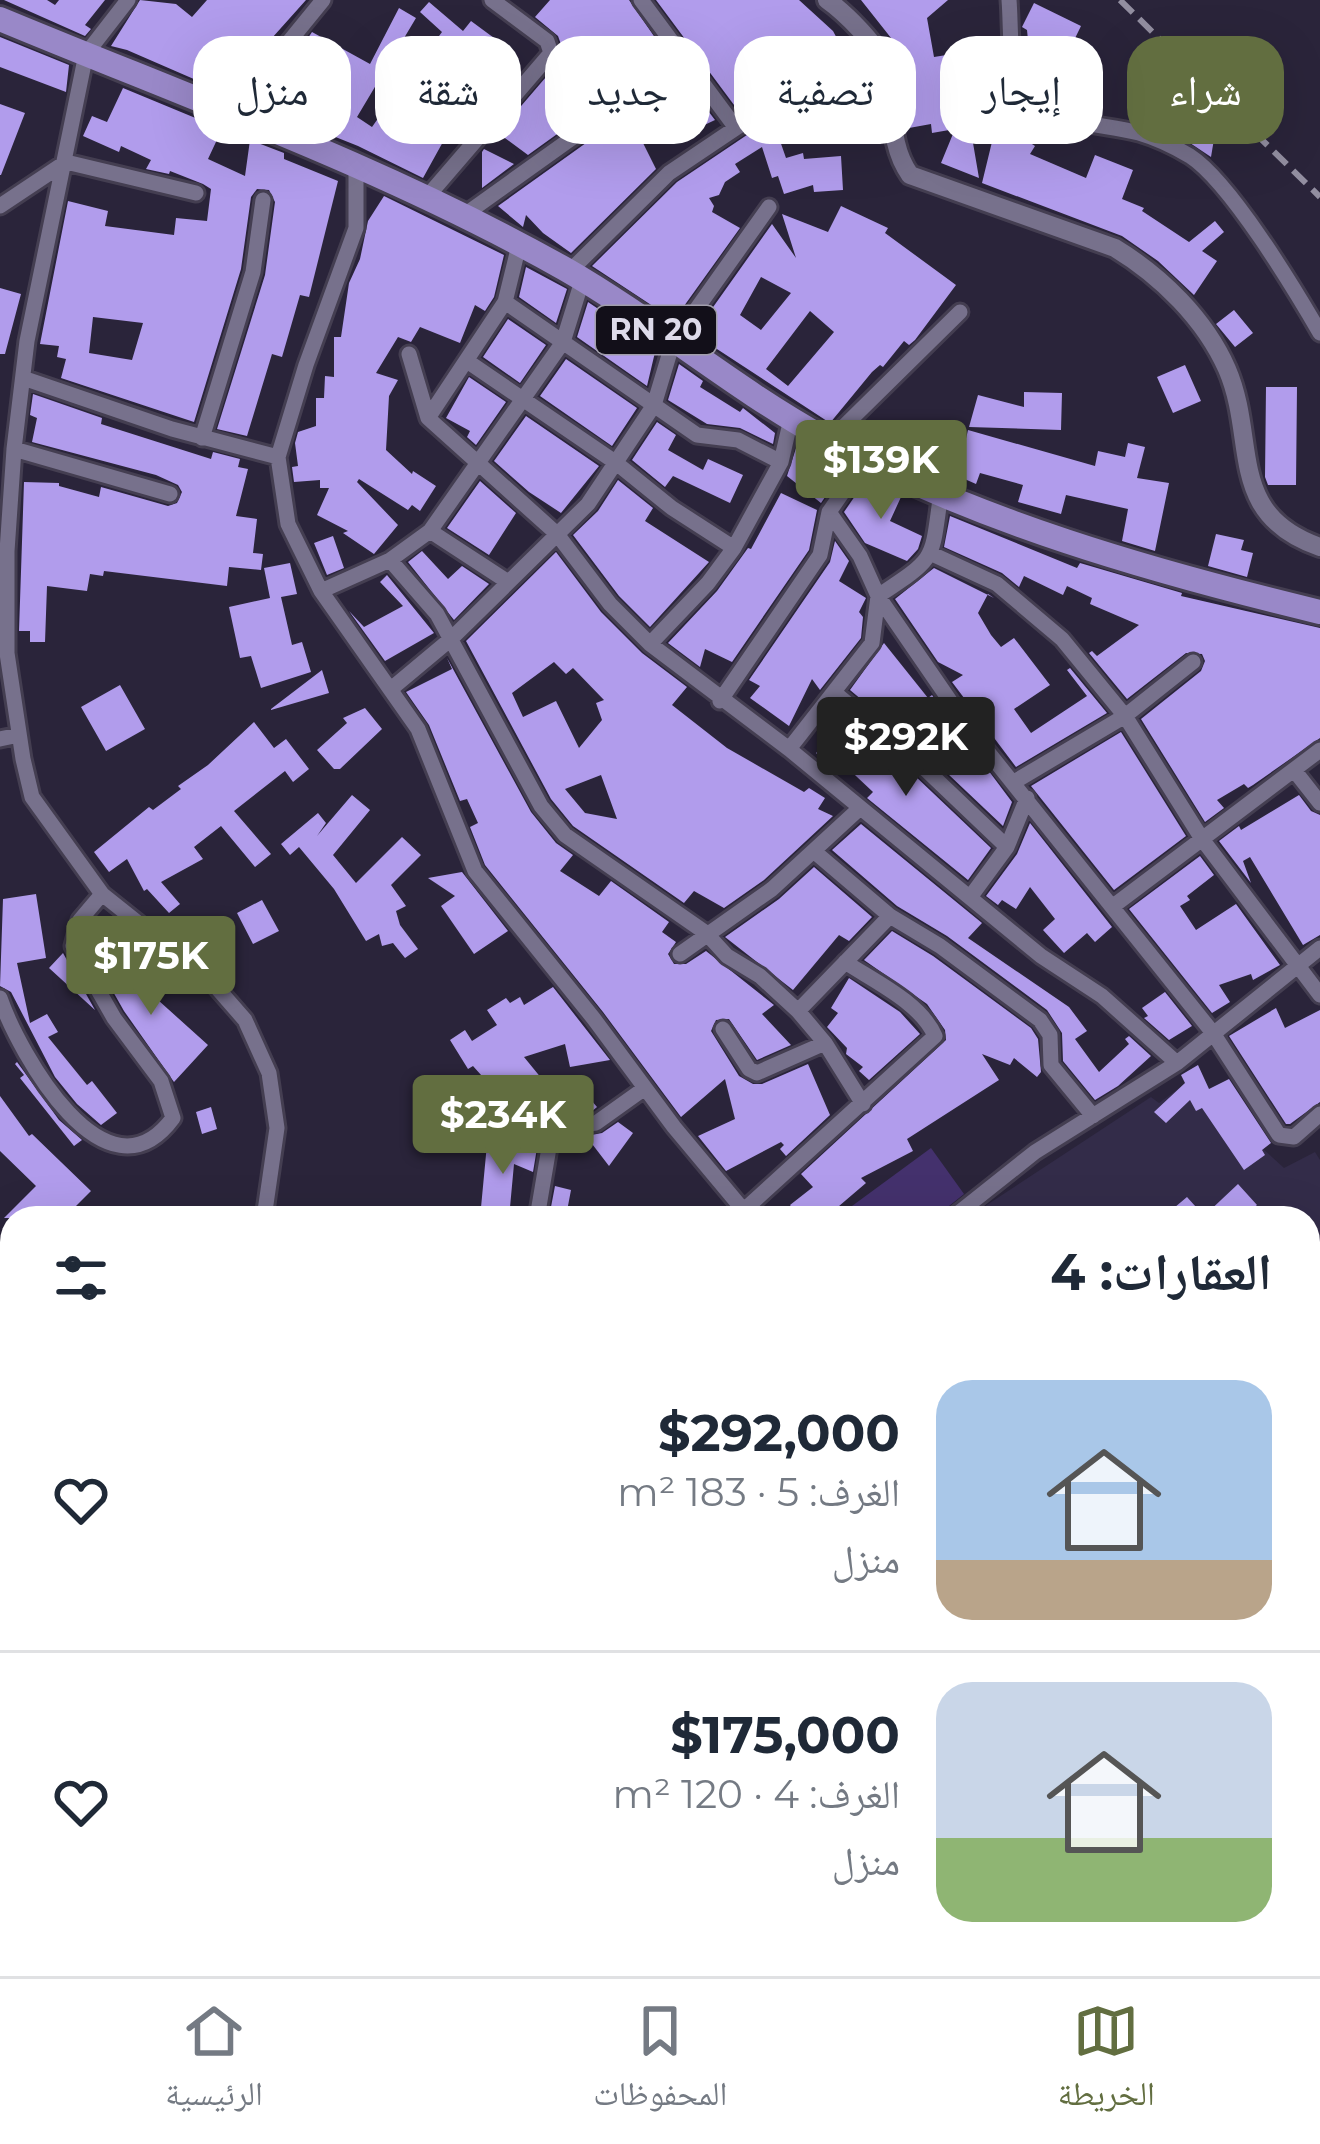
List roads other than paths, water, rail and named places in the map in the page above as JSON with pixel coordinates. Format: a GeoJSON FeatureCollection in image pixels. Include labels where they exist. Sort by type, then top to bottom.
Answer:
{"type":"FeatureCollection","features":[{"type":"Feature","properties":{"kind":"main road","name":"RN 20"},"geometry":{"type":"LineString","coordinates":[[0,19],[193,99]]}},
{"type":"Feature","properties":{"kind":"main road","name":"RN 20"},"geometry":{"type":"LineString","coordinates":[[303,144],[427,197],[576,276],[791,419],[866,459],[1080,548],[1320,612]]}},
{"type":"Feature","properties":{"kind":"street"},"geometry":{"type":"LineString","coordinates":[[128,0],[86,54],[23,378],[8,550],[8,652],[32,797],[102,893],[212,981],[245,1020],[269,1073],[277,1128],[266,1206]]}},
{"type":"Feature","properties":{"kind":"street"},"geometry":{"type":"LineString","coordinates":[[293,36],[322,0]]}},
{"type":"Feature","properties":{"kind":"street"},"geometry":{"type":"LineString","coordinates":[[427,197],[551,53],[548,41],[491,0]]}},
{"type":"Feature","properties":{"kind":"street"},"geometry":{"type":"LineString","coordinates":[[641,0],[668,36]]}},
{"type":"Feature","properties":{"kind":"street"},"geometry":{"type":"LineString","coordinates":[[827,0],[863,36]]}},
{"type":"Feature","properties":{"kind":"street"},"geometry":{"type":"LineString","coordinates":[[1009,0],[1013,61],[1030,102],[1071,120],[1141,134],[1192,157],[1225,189],[1320,332]]}},
{"type":"Feature","properties":{"kind":"street"},"geometry":{"type":"LineString","coordinates":[[710,93],[734,125]]}},
{"type":"Feature","properties":{"kind":"street"},"geometry":{"type":"LineString","coordinates":[[320,591],[390,560],[430,532],[563,342],[576,276],[669,173],[734,129]]}},
{"type":"Feature","properties":{"kind":"street"},"geometry":{"type":"LineString","coordinates":[[463,216],[564,144]]}},
{"type":"Feature","properties":{"kind":"street"},"geometry":{"type":"LineString","coordinates":[[896,144],[910,175],[1114,248],[1142,264],[1174,294],[1209,338],[1228,372],[1249,478],[1260,506],[1285,528],[1320,547]]}},
{"type":"Feature","properties":{"kind":"street"},"geometry":{"type":"LineString","coordinates":[[0,206],[66,163],[196,193]]}},
{"type":"Feature","properties":{"kind":"street"},"geometry":{"type":"LineString","coordinates":[[356,166],[356,228],[278,457],[288,524],[320,591],[418,728],[476,872],[741,1206]]}},
{"type":"Feature","properties":{"kind":"street"},"geometry":{"type":"LineString","coordinates":[[202,438],[253,272],[263,200]]}},
{"type":"Feature","properties":{"kind":"street"},"geometry":{"type":"LineString","coordinates":[[391,688],[452,638],[588,504],[654,405],[673,342],[770,207]]}},
{"type":"Feature","properties":{"kind":"street"},"geometry":{"type":"LineString","coordinates":[[428,418],[505,302],[519,245]]}},
{"type":"Feature","properties":{"kind":"street"},"geometry":{"type":"LineString","coordinates":[[505,302],[703,438],[738,440],[781,462]]}},
{"type":"Feature","properties":{"kind":"street"},"geometry":{"type":"LineString","coordinates":[[829,441],[960,312]]}},
{"type":"Feature","properties":{"kind":"street"},"geometry":{"type":"LineString","coordinates":[[409,354],[428,418],[557,535],[610,604],[650,644],[789,749],[1041,956],[1102,996],[1177,1063]]}},
{"type":"Feature","properties":{"kind":"street"},"geometry":{"type":"LineString","coordinates":[[467,361],[734,548]]}},
{"type":"Feature","properties":{"kind":"street"},"geometry":{"type":"LineString","coordinates":[[23,378],[202,438],[278,457]]}},
{"type":"Feature","properties":{"kind":"street"},"geometry":{"type":"LineString","coordinates":[[650,644],[709,583],[734,548],[781,462],[791,419]]}},
{"type":"Feature","properties":{"kind":"street"},"geometry":{"type":"LineString","coordinates":[[14,449],[170,494]]}},
{"type":"Feature","properties":{"kind":"street"},"geometry":{"type":"LineString","coordinates":[[720,701],[820,555],[829,512],[866,459]]}},
{"type":"Feature","properties":{"kind":"street"},"geometry":{"type":"LineString","coordinates":[[789,749],[872,643],[878,596],[924,565],[932,554],[941,492]]}},
{"type":"Feature","properties":{"kind":"street"},"geometry":{"type":"LineString","coordinates":[[829,512],[860,556],[878,596],[968,727],[1213,1033],[1279,1136],[1294,1138],[1320,1114]]}},
{"type":"Feature","properties":{"kind":"street"},"geometry":{"type":"LineString","coordinates":[[430,532],[508,582]]}},
{"type":"Feature","properties":{"kind":"street"},"geometry":{"type":"LineString","coordinates":[[932,554],[998,584],[1035,613],[1083,662],[1125,716],[1202,839],[1320,995]]}},
{"type":"Feature","properties":{"kind":"street"},"geometry":{"type":"LineString","coordinates":[[390,560],[437,614],[541,806],[565,836],[760,976],[825,1043],[863,1104]]}},
{"type":"Feature","properties":{"kind":"street"},"geometry":{"type":"LineString","coordinates":[[1014,782],[1125,716],[1193,662]]}},
{"type":"Feature","properties":{"kind":"street"},"geometry":{"type":"LineString","coordinates":[[835,693],[1007,848]]}},
{"type":"Feature","properties":{"kind":"street"},"geometry":{"type":"LineString","coordinates":[[0,739],[19,735]]}},
{"type":"Feature","properties":{"kind":"street"},"geometry":{"type":"LineString","coordinates":[[1112,908],[1320,750]]}},
{"type":"Feature","properties":{"kind":"street"},"geometry":{"type":"LineString","coordinates":[[1294,770],[1320,802]]}},
{"type":"Feature","properties":{"kind":"street"},"geometry":{"type":"LineString","coordinates":[[971,896],[1007,848],[1027,797]]}},
{"type":"Feature","properties":{"kind":"street"},"geometry":{"type":"LineString","coordinates":[[680,954],[772,889],[860,808]]}},
{"type":"Feature","properties":{"kind":"street"},"geometry":{"type":"LineString","coordinates":[[816,853],[890,916],[940,946],[1040,1020],[1050,1036],[1051,1065],[1093,1116]]}},
{"type":"Feature","properties":{"kind":"street"},"geometry":{"type":"LineString","coordinates":[[0,998],[20,1048],[67,1111],[98,1141],[123,1145],[145,1141],[165,1128],[173,1118],[160,1082],[114,1018],[73,946],[80,920],[102,893]]}},
{"type":"Feature","properties":{"kind":"street"},"geometry":{"type":"LineString","coordinates":[[798,1011],[890,916]]}},
{"type":"Feature","properties":{"kind":"street"},"geometry":{"type":"LineString","coordinates":[[967,1206],[1035,1152],[1177,1063],[1320,948]]}},
{"type":"Feature","properties":{"kind":"street"},"geometry":{"type":"LineString","coordinates":[[755,1206],[930,1042],[935,1032],[898,996],[845,962]]}},
{"type":"Feature","properties":{"kind":"street"},"geometry":{"type":"LineString","coordinates":[[723,1029],[749,1069],[758,1073],[825,1043]]}},
{"type":"Feature","properties":{"kind":"street"},"geometry":{"type":"LineString","coordinates":[[540,1206],[551,1136],[560,1128],[596,1123],[645,1088]]}},
{"type":"Feature","properties":{"kind":"railway"},"geometry":{"type":"LineString","coordinates":[[1120,0],[1320,197]]}}]}
